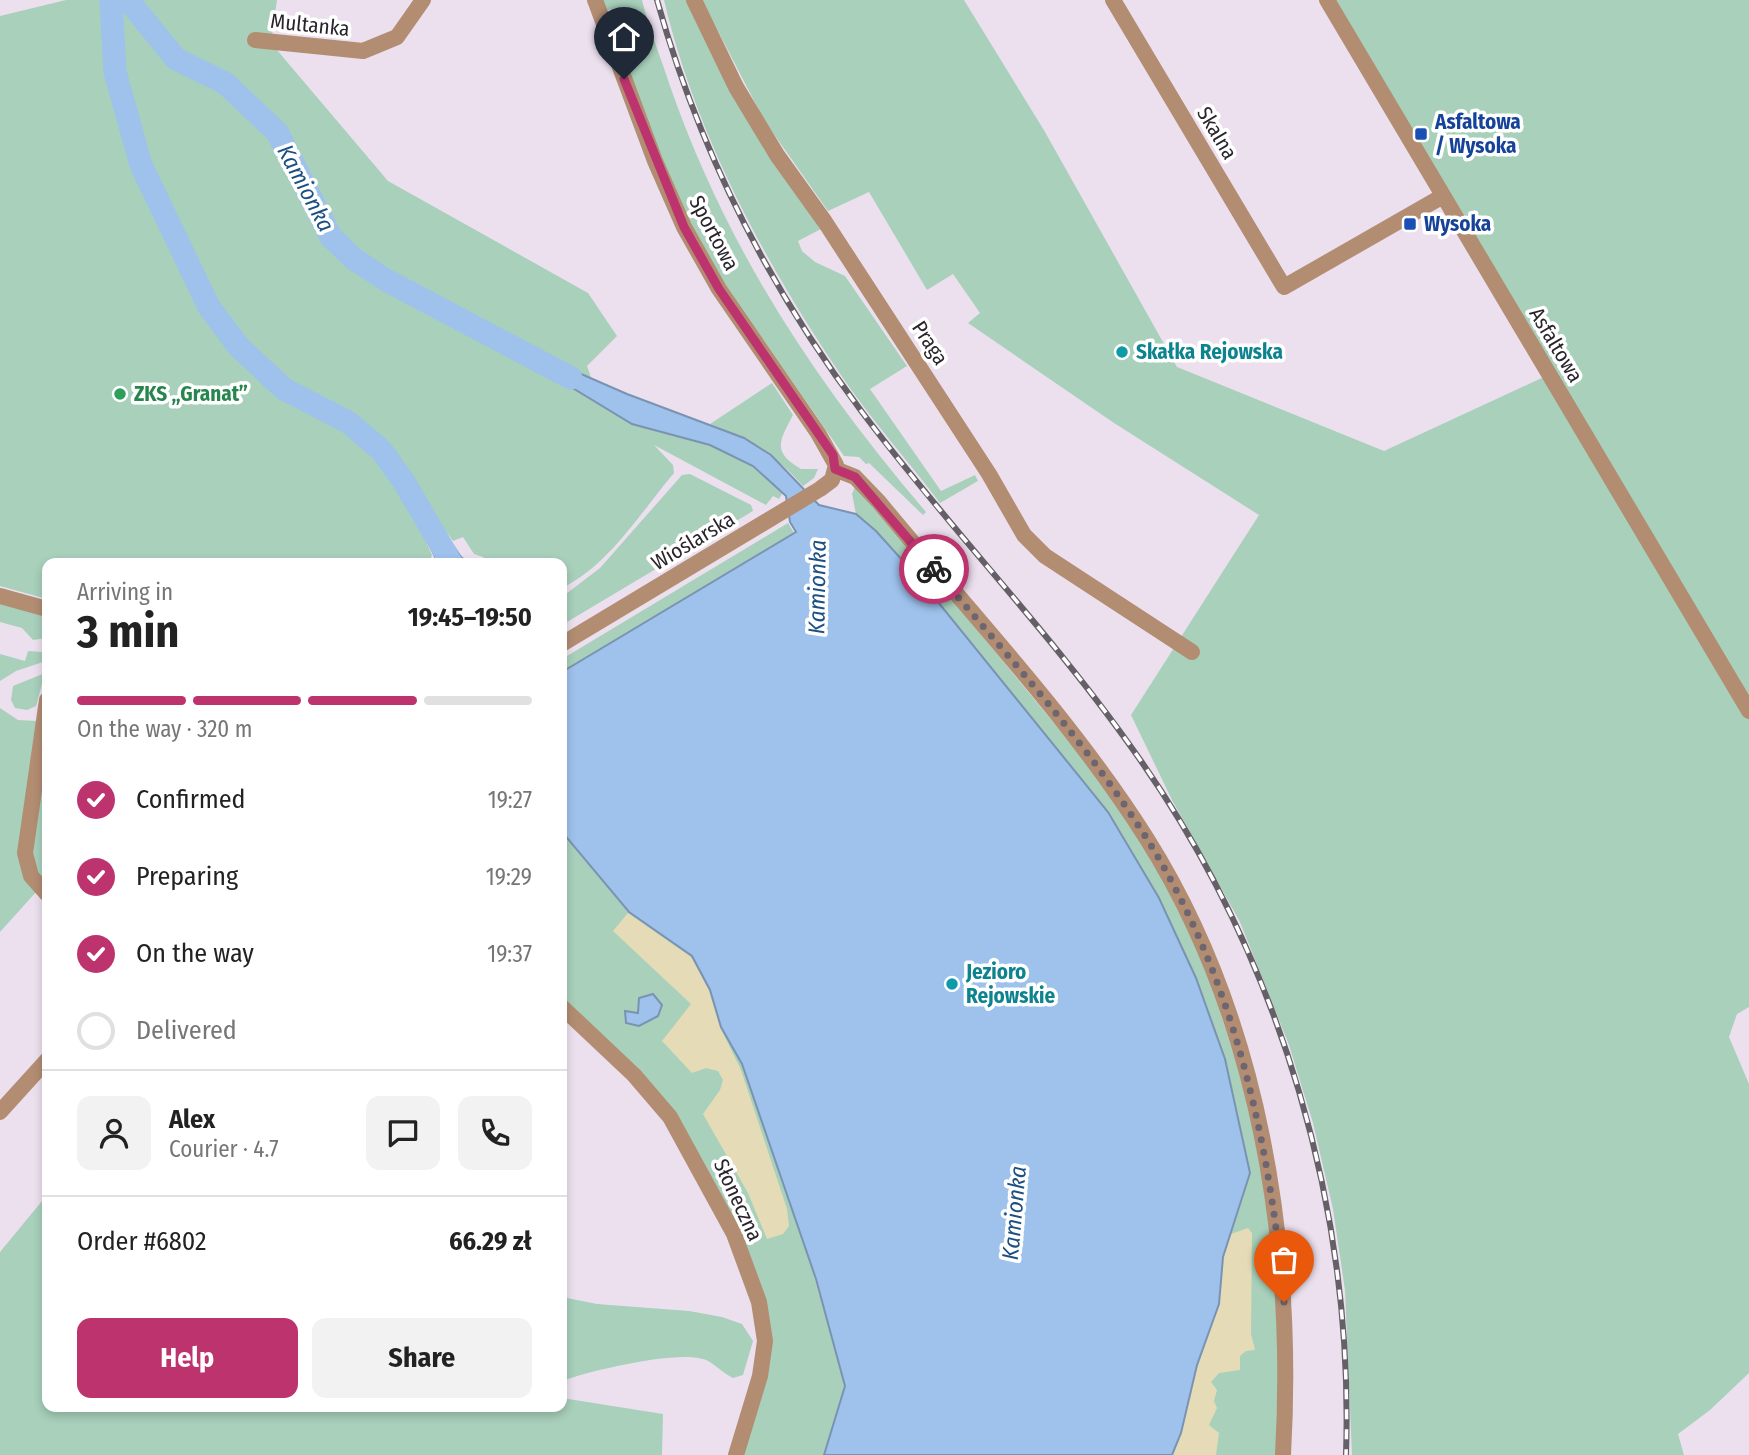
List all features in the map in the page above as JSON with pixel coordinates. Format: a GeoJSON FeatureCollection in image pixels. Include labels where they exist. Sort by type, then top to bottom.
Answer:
{"type":"FeatureCollection","features":[{"type":"Feature","properties":{"kind":"street","name":"Multanka"},"geometry":{"type":"LineString","coordinates":[[255,40],[363,51],[397,37],[424,0]]}},
{"type":"Feature","properties":{"kind":"street","name":"Sportowa"},"geometry":{"type":"LineString","coordinates":[[595,0],[655,161],[684,227],[719,289],[833,455],[836,467]]}},
{"type":"Feature","properties":{"kind":"street","name":"Praga"},"geometry":{"type":"LineString","coordinates":[[694,0],[736,87],[777,155],[825,222],[989,474],[1028,540],[1045,556],[1192,652]]}},
{"type":"Feature","properties":{"kind":"street","name":"Skalna"},"geometry":{"type":"LineString","coordinates":[[1113,0],[1284,287],[1443,196]]}},
{"type":"Feature","properties":{"kind":"street","name":"Asfaltowa"},"geometry":{"type":"LineString","coordinates":[[1327,0],[1749,711]]}},
{"type":"Feature","properties":{"kind":"street","name":"Wioślarska"},"geometry":{"type":"LineString","coordinates":[[567,641],[820,489],[832,480],[836,467]]}},
{"type":"Feature","properties":{"kind":"street"},"geometry":{"type":"LineString","coordinates":[[836,467],[855,477],[879,502],[1078,741],[1148,841],[1206,955],[1244,1061],[1270,1191],[1284,1302],[1286,1379],[1283,1455]]}},
{"type":"Feature","properties":{"kind":"street"},"geometry":{"type":"LineString","coordinates":[[0,596],[42,608]]}},
{"type":"Feature","properties":{"kind":"street"},"geometry":{"type":"LineString","coordinates":[[42,735],[25,853],[31,876],[42,888]]}},
{"type":"Feature","properties":{"kind":"street","name":"Słoneczna"},"geometry":{"type":"LineString","coordinates":[[567,1012],[634,1075],[670,1117],[733,1231],[759,1302],[765,1341],[754,1403],[736,1455]]}},
{"type":"Feature","properties":{"kind":"street"},"geometry":{"type":"LineString","coordinates":[[0,1112],[42,1066]]}},
{"type":"Feature","properties":{"kind":"green space"},"geometry":{"type":"Polygon","coordinates":[[[66,0],[277,0],[271,43],[388,181],[588,293],[617,336],[587,366],[601,406],[621,418],[730,449],[780,483],[785,489],[779,499],[773,496],[766,505],[654,445],[673,465],[674,473],[609,552],[595,566],[567,585],[567,558],[484,558],[474,554],[463,537],[453,541],[408,480],[401,485],[432,555],[431,558],[42,558],[42,598],[0,586],[0,16],[66,0]]]}},
{"type":"Feature","properties":{"kind":"green space"},"geometry":{"type":"Polygon","coordinates":[[[601,0],[642,0],[693,146],[718,203],[747,258],[811,363],[847,414],[926,512],[923,515],[869,463],[866,464],[859,457],[844,456],[716,271],[674,192],[614,36],[625,32],[615,8],[605,11],[601,0]]]}},
{"type":"Feature","properties":{"kind":"green space"},"geometry":{"type":"Polygon","coordinates":[[[664,0],[688,0],[821,229],[798,241],[802,251],[815,262],[845,276],[907,366],[870,389],[941,491],[975,475],[978,481],[940,503],[856,397],[816,337],[737,199],[695,101],[664,0]]]}},
{"type":"Feature","properties":{"kind":"green space"},"geometry":{"type":"Polygon","coordinates":[[[702,0],[964,0],[1045,132],[1177,367],[1384,451],[1546,376],[1325,0],[1749,0],[1749,1007],[1737,1014],[1729,1037],[1749,1084],[1749,1373],[1710,1410],[1678,1434],[1684,1455],[1352,1455],[1345,1290],[1333,1209],[1313,1123],[1289,1045],[1240,922],[1172,800],[1131,715],[1259,515],[1114,423],[968,323],[980,313],[953,274],[927,290],[869,192],[828,211],[764,120],[702,0]]]}},
{"type":"Feature","properties":{"kind":"green space"},"geometry":{"type":"Polygon","coordinates":[[[772,383],[793,415],[782,439],[785,457],[801,469],[818,469],[814,478],[803,486],[761,449],[710,424],[772,383]]]}},
{"type":"Feature","properties":{"kind":"green space"},"geometry":{"type":"Polygon","coordinates":[[[690,474],[751,505],[753,511],[567,622],[567,593],[600,568],[682,475],[690,474]]]}},
{"type":"Feature","properties":{"kind":"green space"},"geometry":{"type":"Polygon","coordinates":[[[855,487],[866,495],[1104,784],[1172,893],[1206,969],[1252,1109],[1278,1275],[1280,1455],[1172,1455],[1223,1257],[1250,1173],[1225,1059],[1196,978],[1158,898],[1108,812],[921,581],[856,514],[852,494],[855,487]]]}},
{"type":"Feature","properties":{"kind":"green space"},"geometry":{"type":"Polygon","coordinates":[[[788,523],[794,533],[567,669],[567,656],[788,523]]]}},
{"type":"Feature","properties":{"kind":"green space"},"geometry":{"type":"Polygon","coordinates":[[[0,603],[42,616],[42,639],[33,640],[22,628],[0,622],[0,603]]]}},
{"type":"Feature","properties":{"kind":"green space"},"geometry":{"type":"Polygon","coordinates":[[[28,651],[42,652],[42,662],[16,671],[0,681],[0,654],[25,661],[28,651]]]}},
{"type":"Feature","properties":{"kind":"green space"},"geometry":{"type":"Polygon","coordinates":[[[42,674],[36,706],[27,710],[15,708],[11,700],[13,686],[42,674]]]}},
{"type":"Feature","properties":{"kind":"green space"},"geometry":{"type":"Polygon","coordinates":[[[0,708],[18,720],[37,721],[20,836],[37,891],[0,932],[0,708]]]}},
{"type":"Feature","properties":{"kind":"green space"},"geometry":{"type":"Polygon","coordinates":[[[42,766],[42,881],[36,874],[30,852],[42,766]]]}},
{"type":"Feature","properties":{"kind":"green space"},"geometry":{"type":"Polygon","coordinates":[[[567,839],[628,912],[692,956],[710,990],[721,1027],[742,1064],[812,1269],[846,1385],[825,1455],[743,1455],[770,1326],[675,1114],[638,1068],[567,1003],[567,839]]]}},
{"type":"Feature","properties":{"kind":"green space"},"geometry":{"type":"Polygon","coordinates":[[[42,1201],[42,1412],[567,1412],[567,1399],[663,1414],[662,1455],[0,1455],[0,1252],[42,1201]]]}},
{"type":"Feature","properties":{"kind":"green space"},"geometry":{"type":"Polygon","coordinates":[[[567,1298],[597,1304],[689,1311],[722,1317],[742,1324],[753,1341],[743,1375],[733,1378],[706,1360],[693,1357],[656,1359],[567,1380],[567,1298]]]}},
{"type":"Feature","properties":{"kind":"sand"},"geometry":{"type":"Polygon","coordinates":[[[628,913],[691,957],[709,990],[720,1027],[741,1070],[787,1209],[789,1226],[783,1234],[767,1239],[748,1193],[703,1114],[720,1090],[723,1080],[718,1071],[706,1068],[692,1073],[662,1041],[691,1004],[613,931],[628,913]]]}},
{"type":"Feature","properties":{"kind":"sand"},"geometry":{"type":"Polygon","coordinates":[[[1248,1228],[1252,1233],[1251,1334],[1255,1350],[1246,1351],[1240,1356],[1240,1370],[1219,1373],[1211,1382],[1217,1390],[1214,1401],[1217,1408],[1209,1425],[1219,1433],[1216,1455],[1172,1455],[1181,1433],[1190,1388],[1209,1334],[1223,1257],[1231,1234],[1248,1228]]]}},
{"type":"Feature","properties":{"kind":"water","name":"Jezioro Rejowskie"},"geometry":{"type":"Polygon","coordinates":[[[549,360],[627,394],[744,438],[771,455],[819,505],[856,514],[876,531],[921,581],[1108,812],[1159,898],[1196,978],[1225,1059],[1250,1173],[1223,1257],[1219,1304],[1197,1365],[1181,1433],[1172,1455],[824,1455],[845,1386],[816,1279],[742,1064],[721,1027],[710,990],[692,956],[629,912],[567,838],[567,669],[796,532],[790,522],[786,496],[753,466],[710,445],[632,424],[543,370],[549,360]]]}},
{"type":"Feature","properties":{"kind":"water"},"geometry":{"type":"Polygon","coordinates":[[[408,480],[462,558],[436,558],[401,485],[408,480]]]}},
{"type":"Feature","properties":{"kind":"water"},"geometry":{"type":"Polygon","coordinates":[[[653,994],[662,1005],[658,1016],[639,1026],[626,1023],[625,1011],[638,1013],[639,998],[653,994]]]}},
{"type":"Feature","properties":{"kind":"waterway","name":"Kamionka"},"geometry":{"type":"LineString","coordinates":[[111,0],[115,72],[141,165],[209,307],[239,347],[284,389],[348,422],[381,450],[404,482],[448,558]]}},
{"type":"Feature","properties":{"kind":"waterway","name":"Kamionka"},"geometry":{"type":"LineString","coordinates":[[128,0],[176,59],[225,83],[277,132],[331,237],[354,259],[386,280],[571,378]]}},
{"type":"Feature","properties":{"kind":"railway"},"geometry":{"type":"LineString","coordinates":[[657,0],[674,56],[716,164],[767,267],[797,316],[828,365],[896,456],[1074,671],[1141,761],[1190,838],[1233,920],[1269,1004],[1299,1092],[1322,1181],[1337,1271],[1345,1363],[1346,1455]]}},
{"type":"Feature","properties":{"kind":"way so far"},"geometry":{"type":"LineString","coordinates":[[934,569],[1078,741],[1124,804],[1171,880],[1220,989],[1244,1061],[1270,1191],[1284,1302]]}},
{"type":"Feature","properties":{"kind":"place","name":"Asfaltowa / Wysoka"},"geometry":{"type":"Point","coordinates":[1421,134]}},
{"type":"Feature","properties":{"kind":"place","name":"Wysoka"},"geometry":{"type":"Point","coordinates":[1410,224]}},
{"type":"Feature","properties":{"kind":"place","name":"Skałka Rejowska"},"geometry":{"type":"Point","coordinates":[1122,352]}},
{"type":"Feature","properties":{"kind":"place","name":"ZKS „Granat”"},"geometry":{"type":"Point","coordinates":[120,394]}},
{"type":"Feature","properties":{"kind":"place","name":"Jezioro Rejowskie"},"geometry":{"type":"Point","coordinates":[952,984]}},
{"type":"Feature","properties":{"kind":"route"},"geometry":{"type":"LineString","coordinates":[[624,79],[684,227],[719,289],[833,455],[835,469],[855,477],[934,569]]}}]}
